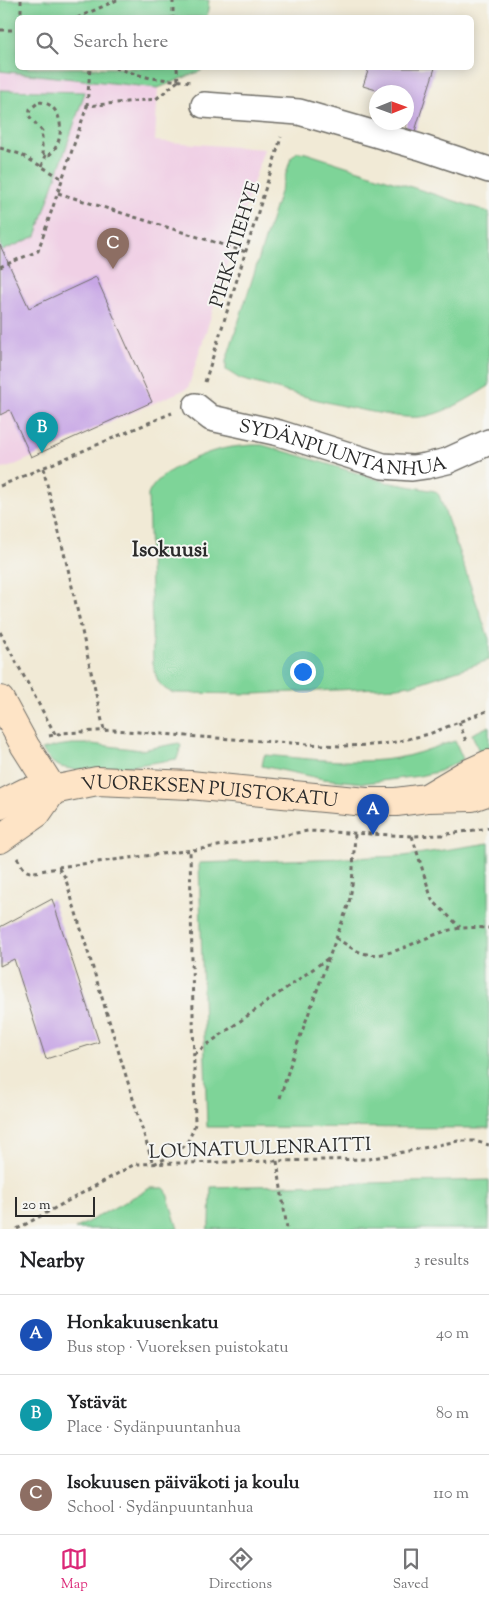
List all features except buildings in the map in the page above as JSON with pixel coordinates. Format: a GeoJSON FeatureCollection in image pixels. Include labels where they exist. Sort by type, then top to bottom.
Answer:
{"type":"FeatureCollection","features":[{"type":"Feature","properties":{"kind":"main road"},"geometry":{"type":"LineString","coordinates":[[0,700],[25,746],[53,790],[37,812],[2,838]]}},
{"type":"Feature","properties":{"kind":"main road","name":"VUOREKSEN PUISTOKATU"},"geometry":{"type":"LineString","coordinates":[[427,798],[465,775],[479,756]]}},
{"type":"Feature","properties":{"kind":"main road","name":"VUOREKSEN PUISTOKATU"},"geometry":{"type":"LineString","coordinates":[[0,805],[26,792],[53,790],[97,781],[190,785],[366,802],[396,802],[427,798],[472,798],[489,791]]}},
{"type":"Feature","properties":{"kind":"street"},"geometry":{"type":"LineString","coordinates":[[204,105],[283,110],[314,116],[489,170]]}},
{"type":"Feature","properties":{"kind":"street","name":"SYDÄNPUUNTANHUA"},"geometry":{"type":"LineString","coordinates":[[196,406],[211,418],[279,433],[367,462],[392,467],[412,468],[447,461],[489,442]]}},
{"type":"Feature","properties":{"kind":"path"},"geometry":{"type":"LineString","coordinates":[[21,0],[21,15]]}},
{"type":"Feature","properties":{"kind":"path"},"geometry":{"type":"LineString","coordinates":[[84,15],[117,0]]}},
{"type":"Feature","properties":{"kind":"path"},"geometry":{"type":"LineString","coordinates":[[173,0],[173,15]]}},
{"type":"Feature","properties":{"kind":"path"},"geometry":{"type":"LineString","coordinates":[[0,30],[15,30]]}},
{"type":"Feature","properties":{"kind":"path"},"geometry":{"type":"LineString","coordinates":[[0,267],[38,251],[64,179],[87,106],[90,70]]}},
{"type":"Feature","properties":{"kind":"path"},"geometry":{"type":"LineString","coordinates":[[121,70],[150,78],[178,81]]}},
{"type":"Feature","properties":{"kind":"path"},"geometry":{"type":"LineString","coordinates":[[177,70],[178,81]]}},
{"type":"Feature","properties":{"kind":"path"},"geometry":{"type":"LineString","coordinates":[[87,106],[156,98],[178,81]]}},
{"type":"Feature","properties":{"kind":"path"},"geometry":{"type":"LineString","coordinates":[[39,102],[54,107],[59,116],[58,141],[51,154],[46,155],[41,147],[42,131],[29,116],[32,106],[39,102]]}},
{"type":"Feature","properties":{"kind":"path","name":"PIHKATIEHYE"},"geometry":{"type":"LineString","coordinates":[[196,406],[278,148],[283,110]]}},
{"type":"Feature","properties":{"kind":"path"},"geometry":{"type":"LineString","coordinates":[[0,148],[20,154],[64,179]]}},
{"type":"Feature","properties":{"kind":"path"},"geometry":{"type":"LineString","coordinates":[[42,166],[46,155]]}},
{"type":"Feature","properties":{"kind":"path"},"geometry":{"type":"LineString","coordinates":[[58,193],[246,252]]}},
{"type":"Feature","properties":{"kind":"path"},"geometry":{"type":"LineString","coordinates":[[0,486],[186,407],[196,406]]}},
{"type":"Feature","properties":{"kind":"path"},"geometry":{"type":"LineString","coordinates":[[43,468],[69,573],[104,730]]}},
{"type":"Feature","properties":{"kind":"path"},"geometry":{"type":"LineString","coordinates":[[0,632],[55,734]]}},
{"type":"Feature","properties":{"kind":"path"},"geometry":{"type":"LineString","coordinates":[[25,746],[55,734],[104,730],[332,745],[373,745],[412,739],[489,710]]}},
{"type":"Feature","properties":{"kind":"path"},"geometry":{"type":"LineString","coordinates":[[459,722],[479,756]]}},
{"type":"Feature","properties":{"kind":"path"},"geometry":{"type":"LineString","coordinates":[[2,838],[27,871],[31,872],[190,850],[308,831],[412,836],[441,835],[489,828]]}},
{"type":"Feature","properties":{"kind":"path"},"geometry":{"type":"LineString","coordinates":[[280,1098],[293,1056],[349,903],[352,887],[355,833]]}},
{"type":"Feature","properties":{"kind":"path"},"geometry":{"type":"LineString","coordinates":[[412,836],[432,900],[460,928]]}},
{"type":"Feature","properties":{"kind":"path"},"geometry":{"type":"LineString","coordinates":[[54,868],[59,869],[65,877],[153,1164],[185,1148],[195,1124],[190,850]]}},
{"type":"Feature","properties":{"kind":"path"},"geometry":{"type":"LineString","coordinates":[[336,938],[355,950],[373,954],[386,952],[439,933],[460,928],[489,928]]}},
{"type":"Feature","properties":{"kind":"path"},"geometry":{"type":"LineString","coordinates":[[193,1054],[328,959]]}},
{"type":"Feature","properties":{"kind":"path","name":"LOUNATUULENRAITTI"},"geometry":{"type":"LineString","coordinates":[[17,1229],[135,1164],[376,1158],[458,1141],[474,1141],[489,1145]]}},
{"type":"Feature","properties":{"kind":"path"},"geometry":{"type":"LineString","coordinates":[[277,1161],[287,1229]]}},
{"type":"Feature","properties":{"kind":"shaded area"},"geometry":{"type":"Polygon","coordinates":[[[0,71],[158,88],[155,141],[264,149],[188,388],[10,467],[0,468],[0,71]]]}},
{"type":"Feature","properties":{"kind":"green space"},"geometry":{"type":"Polygon","coordinates":[[[0,0],[209,0],[207,15],[15,15],[15,70],[201,70],[158,88],[0,71],[0,0]]]}},
{"type":"Feature","properties":{"kind":"green space"},"geometry":{"type":"Polygon","coordinates":[[[0,90],[85,92],[36,236],[0,252],[0,90]]]}},
{"type":"Feature","properties":{"kind":"green space"},"geometry":{"type":"Polygon","coordinates":[[[297,152],[306,153],[489,212],[489,386],[443,411],[427,416],[409,417],[360,410],[309,398],[240,379],[226,370],[226,361],[291,158],[297,152]]]}},
{"type":"Feature","properties":{"kind":"green space"},"geometry":{"type":"Polygon","coordinates":[[[262,445],[386,482],[435,491],[439,495],[489,639],[489,660],[416,684],[398,687],[254,694],[174,693],[164,688],[157,678],[153,663],[148,495],[158,480],[186,462],[219,450],[262,445]]]}},
{"type":"Feature","properties":{"kind":"green space"},"geometry":{"type":"Polygon","coordinates":[[[489,726],[489,750],[480,754],[472,734],[489,726]]]}},
{"type":"Feature","properties":{"kind":"green space"},"geometry":{"type":"Polygon","coordinates":[[[455,741],[463,759],[437,772],[365,783],[323,779],[262,766],[264,756],[266,755],[337,761],[373,761],[407,756],[455,741]]]}},
{"type":"Feature","properties":{"kind":"green space"},"geometry":{"type":"Polygon","coordinates":[[[179,743],[181,746],[177,759],[117,768],[75,770],[61,767],[53,763],[42,750],[72,744],[92,744],[141,750],[179,743]]]}},
{"type":"Feature","properties":{"kind":"green space"},"geometry":{"type":"Polygon","coordinates":[[[489,843],[489,1128],[207,1127],[199,863],[404,856],[489,843]]]}},
{"type":"Feature","properties":{"kind":"green space"},"geometry":{"type":"Polygon","coordinates":[[[489,1180],[489,1229],[207,1229],[210,1223],[211,1187],[489,1180]]]}},
{"type":"Feature","properties":{"kind":"green space"},"geometry":{"type":"Polygon","coordinates":[[[150,1188],[164,1188],[166,1190],[178,1229],[75,1229],[150,1188]]]}},
{"type":"Feature","properties":{"kind":"place","name":"Isokuusen päiväkoti ja koulu"},"geometry":{"type":"Point","coordinates":[113,269]}},
{"type":"Feature","properties":{"kind":"place","name":"Ystävät"},"geometry":{"type":"Point","coordinates":[42,453]}},
{"type":"Feature","properties":{"kind":"place","name":"Honkakuusenkatu"},"geometry":{"type":"Point","coordinates":[373,835]}},
{"type":"Feature","properties":{"kind":"district","name":"Isokuusi"},"geometry":{"type":"Point","coordinates":[170,549]}}]}
